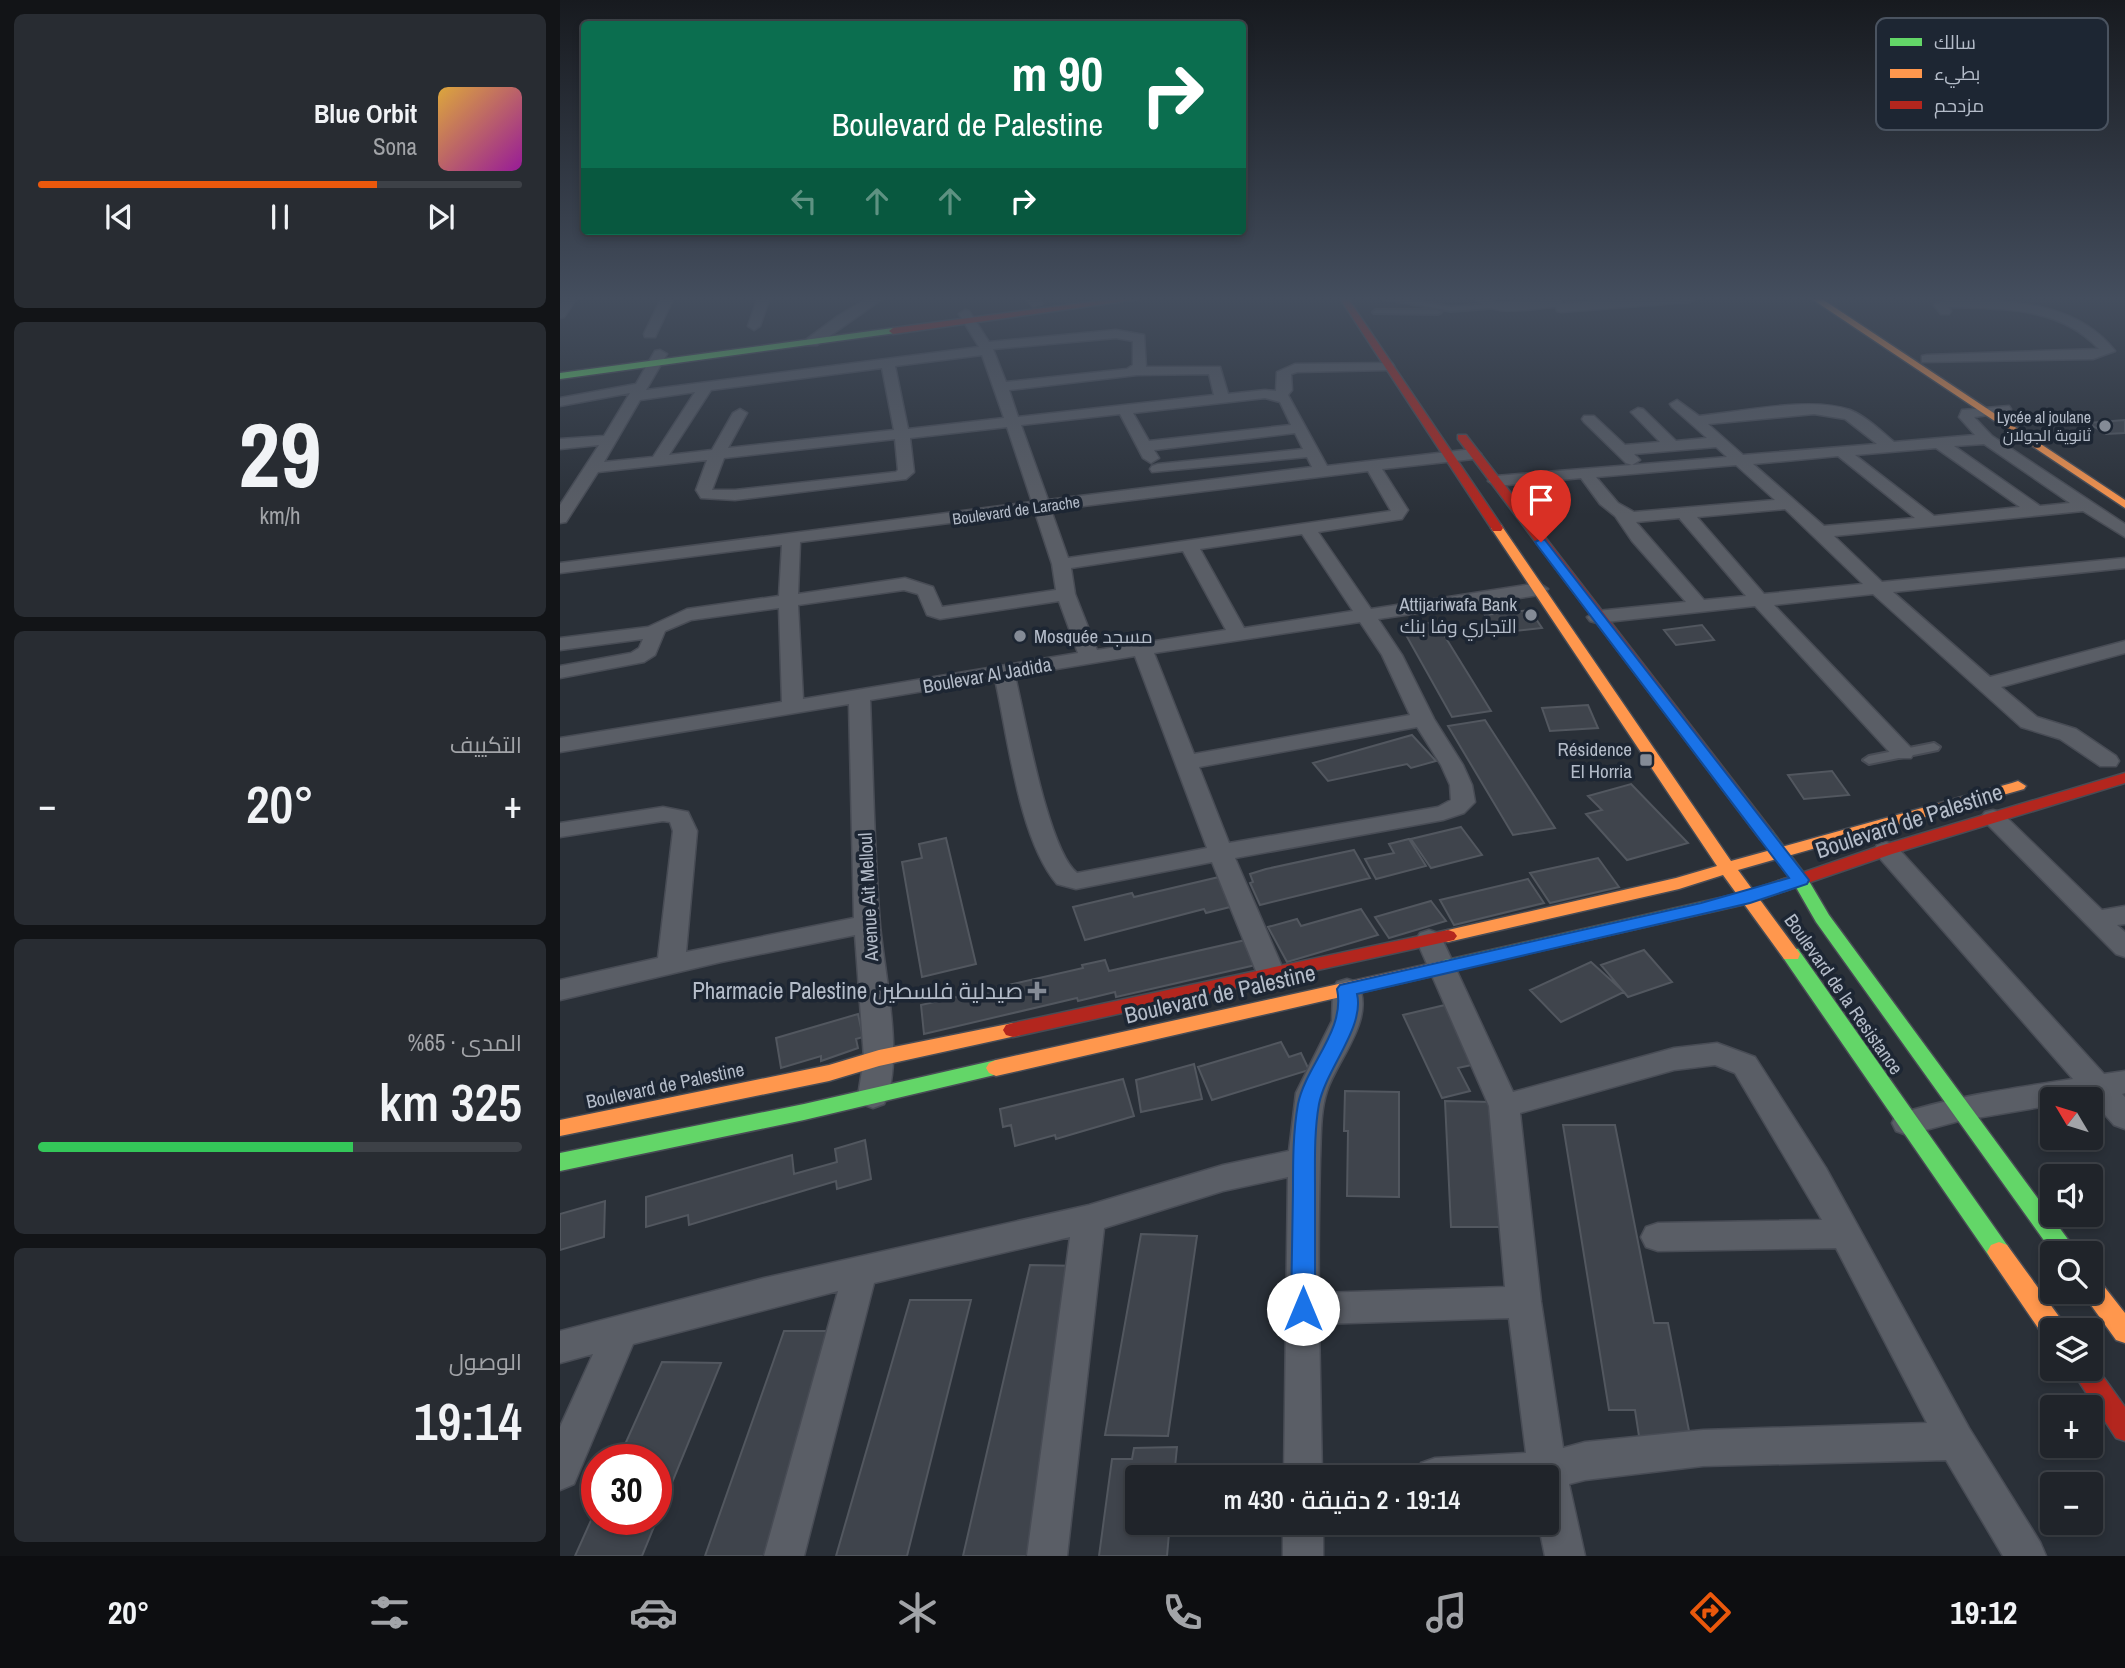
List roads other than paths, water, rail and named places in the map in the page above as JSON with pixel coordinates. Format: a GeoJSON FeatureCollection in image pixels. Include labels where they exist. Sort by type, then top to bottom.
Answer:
{"type":"FeatureCollection","features":[{"type":"Feature","properties":{"kind":"main road"},"geometry":{"type":"LineString","coordinates":[[560,376],[594,370]]}},
{"type":"Feature","properties":{"kind":"main road","name":"Boulevard de la Resistance"},"geometry":{"type":"LineString","coordinates":[[1389,370],[1727,868],[2045,1318]]}},
{"type":"Feature","properties":{"kind":"main road"},"geometry":{"type":"LineString","coordinates":[[1919,370],[2125,505]]}},
{"type":"Feature","properties":{"kind":"main road"},"geometry":{"type":"LineString","coordinates":[[1943,370],[2125,488]]}},
{"type":"Feature","properties":{"kind":"main road","name":"Boulevard de la Resistance"},"geometry":{"type":"LineString","coordinates":[[1451,421],[1473,454],[1800,880],[1822,918],[2057,1241]]}},
{"type":"Feature","properties":{"kind":"main road"},"geometry":{"type":"LineString","coordinates":[[2084,768],[2117,759]]}},
{"type":"Feature","properties":{"kind":"main road","name":"Boulevard de Palestine"},"geometry":{"type":"LineString","coordinates":[[560,1128],[829,1073],[879,1058],[1272,976],[1435,953],[1750,897],[1886,850],[2125,778]]}},
{"type":"Feature","properties":{"kind":"main road","name":"Boulevard de Palestine"},"geometry":{"type":"LineString","coordinates":[[560,1162],[873,1096],[1347,989],[1435,953],[1779,852],[2034,782]]}},
{"type":"Feature","properties":{"kind":"main road"},"geometry":{"type":"LineString","coordinates":[[2103,1303],[2125,1332]]}},
{"type":"Feature","properties":{"kind":"main road"},"geometry":{"type":"LineString","coordinates":[[2091,1381],[2125,1429]]}},
{"type":"Feature","properties":{"kind":"street"},"geometry":{"type":"LineString","coordinates":[[560,517],[593,468],[650,370]]}},
{"type":"Feature","properties":{"kind":"street"},"geometry":{"type":"LineString","coordinates":[[560,402],[838,370]]}},
{"type":"Feature","properties":{"kind":"street"},"geometry":{"type":"LineString","coordinates":[[740,413],[717,455],[704,493],[712,496],[827,485],[904,474],[902,434],[889,370]]}},
{"type":"Feature","properties":{"kind":"street"},"geometry":{"type":"LineString","coordinates":[[994,370],[1061,564],[1066,594],[1090,658]]}},
{"type":"Feature","properties":{"kind":"street"},"geometry":{"type":"LineString","coordinates":[[1001,387],[1136,371],[1215,370],[1222,398]]}},
{"type":"Feature","properties":{"kind":"street"},"geometry":{"type":"LineString","coordinates":[[1280,396],[1285,390],[1284,372],[1291,370]]}},
{"type":"Feature","properties":{"kind":"street"},"geometry":{"type":"LineString","coordinates":[[657,462],[706,387]]}},
{"type":"Feature","properties":{"kind":"street"},"geometry":{"type":"LineString","coordinates":[[593,468],[1265,394],[1280,396],[1290,407],[1321,470]]}},
{"type":"Feature","properties":{"kind":"street"},"geometry":{"type":"LineString","coordinates":[[1677,404],[1820,532],[1878,589],[1984,685],[2029,722],[2068,734],[2117,759]]}},
{"type":"Feature","properties":{"kind":"street"},"geometry":{"type":"LineString","coordinates":[[1124,409],[1169,489]]}},
{"type":"Feature","properties":{"kind":"street"},"geometry":{"type":"LineString","coordinates":[[2004,409],[1968,413],[1966,417],[1987,439],[2125,532]]}},
{"type":"Feature","properties":{"kind":"street"},"geometry":{"type":"LineString","coordinates":[[1697,421],[1779,413],[1837,411],[1848,415],[1893,449]]}},
{"type":"Feature","properties":{"kind":"street"},"geometry":{"type":"LineString","coordinates":[[1638,412],[1673,446]]}},
{"type":"Feature","properties":{"kind":"street"},"geometry":{"type":"LineString","coordinates":[[1589,419],[1641,469]]}},
{"type":"Feature","properties":{"kind":"street"},"geometry":{"type":"LineString","coordinates":[[1145,446],[1300,428]]}},
{"type":"Feature","properties":{"kind":"street"},"geometry":{"type":"LineString","coordinates":[[1496,481],[1987,439]]}},
{"type":"Feature","properties":{"kind":"street"},"geometry":{"type":"LineString","coordinates":[[560,440],[608,440]]}},
{"type":"Feature","properties":{"kind":"street"},"geometry":{"type":"LineString","coordinates":[[1621,450],[1718,442]]}},
{"type":"Feature","properties":{"kind":"street"},"geometry":{"type":"LineString","coordinates":[[1940,444],[2035,510]]}},
{"type":"Feature","properties":{"kind":"street"},"geometry":{"type":"LineString","coordinates":[[1157,469],[1313,452]]}},
{"type":"Feature","properties":{"kind":"street"},"geometry":{"type":"LineString","coordinates":[[1843,453],[1930,520]]}},
{"type":"Feature","properties":{"kind":"street","name":"Boulevard de Larache"},"geometry":{"type":"LineString","coordinates":[[560,568],[1321,470],[1473,454]]}},
{"type":"Feature","properties":{"kind":"street"},"geometry":{"type":"LineString","coordinates":[[1061,564],[1398,513],[1400,510],[1372,465]]}},
{"type":"Feature","properties":{"kind":"street"},"geometry":{"type":"LineString","coordinates":[[1586,474],[1607,502],[1623,515],[1637,537],[1700,607]]}},
{"type":"Feature","properties":{"kind":"street"},"geometry":{"type":"LineString","coordinates":[[1623,515],[1643,518],[1788,504]]}},
{"type":"Feature","properties":{"kind":"street"},"geometry":{"type":"LineString","coordinates":[[1820,532],[2086,506]]}},
{"type":"Feature","properties":{"kind":"street"},"geometry":{"type":"LineString","coordinates":[[1686,515],[1761,602],[1903,753]]}},
{"type":"Feature","properties":{"kind":"street"},"geometry":{"type":"LineString","coordinates":[[1004,672],[1034,803],[1049,853],[1066,878],[1076,881],[1095,879],[1443,813],[1457,808],[1462,802],[1461,785],[1452,765],[1423,719],[1392,655],[1369,616],[1307,528]]}},
{"type":"Feature","properties":{"kind":"street"},"geometry":{"type":"LineString","coordinates":[[791,540],[788,602],[793,708]]}},
{"type":"Feature","properties":{"kind":"street"},"geometry":{"type":"LineString","coordinates":[[1188,544],[1238,635]]}},
{"type":"Feature","properties":{"kind":"street"},"geometry":{"type":"LineString","coordinates":[[1597,617],[2116,564],[2125,576]]}},
{"type":"Feature","properties":{"kind":"street"},"geometry":{"type":"LineString","coordinates":[[560,672],[637,657],[648,651],[655,632],[664,623],[687,615],[905,584],[926,591],[934,611],[940,613],[1066,594]]}},
{"type":"Feature","properties":{"kind":"street","name":"Boulevar Al Jadida"},"geometry":{"type":"LineString","coordinates":[[560,745],[1142,649],[1539,589]]}},
{"type":"Feature","properties":{"kind":"street"},"geometry":{"type":"LineString","coordinates":[[560,643],[655,632]]}},
{"type":"Feature","properties":{"kind":"street"},"geometry":{"type":"LineString","coordinates":[[1984,685],[2125,647]]}},
{"type":"Feature","properties":{"kind":"street"},"geometry":{"type":"LineString","coordinates":[[1142,649],[1272,976]]}},
{"type":"Feature","properties":{"kind":"street","name":"Avenue Ait Melloul"},"geometry":{"type":"LineString","coordinates":[[859,697],[867,924],[879,1058],[873,1096]]}},
{"type":"Feature","properties":{"kind":"street"},"geometry":{"type":"LineString","coordinates":[[1187,762],[1423,719]]}},
{"type":"Feature","properties":{"kind":"street"},"geometry":{"type":"LineString","coordinates":[[560,830],[663,814],[680,817],[685,831],[671,965]]}},
{"type":"Feature","properties":{"kind":"street"},"geometry":{"type":"LineString","coordinates":[[1993,817],[2125,948]]}},
{"type":"Feature","properties":{"kind":"street"},"geometry":{"type":"LineString","coordinates":[[1886,850],[2111,1084],[2125,1117]]}},
{"type":"Feature","properties":{"kind":"street"},"geometry":{"type":"LineString","coordinates":[[2096,920],[2125,915]]}},
{"type":"Feature","properties":{"kind":"street"},"geometry":{"type":"LineString","coordinates":[[560,990],[867,924]]}},
{"type":"Feature","properties":{"kind":"street"},"geometry":{"type":"LineString","coordinates":[[1435,953],[1504,1106],[1524,1302],[1546,1465]]}},
{"type":"Feature","properties":{"kind":"street"},"geometry":{"type":"LineString","coordinates":[[1303,1465],[1304,1160],[1311,1094],[1344,1026],[1349,1001],[1347,989]]}},
{"type":"Feature","properties":{"kind":"street"},"geometry":{"type":"LineString","coordinates":[[1504,1106],[1674,1059],[1710,1054],[1745,1065],[1847,1234],[1956,1441],[2026,1556]]}},
{"type":"Feature","properties":{"kind":"street"},"geometry":{"type":"LineString","coordinates":[[1907,1123],[1959,1109],[2111,1084]]}},
{"type":"Feature","properties":{"kind":"street"},"geometry":{"type":"LineString","coordinates":[[560,1347],[764,1293],[1090,1219],[1223,1178],[1304,1160]]}},
{"type":"Feature","properties":{"kind":"street"},"geometry":{"type":"LineString","coordinates":[[1047,1556],[1090,1219]]}},
{"type":"Feature","properties":{"kind":"street"},"geometry":{"type":"LineString","coordinates":[[1658,1237],[1847,1234]]}},
{"type":"Feature","properties":{"kind":"street"},"geometry":{"type":"LineString","coordinates":[[784,1556],[860,1273]]}},
{"type":"Feature","properties":{"kind":"street"},"geometry":{"type":"LineString","coordinates":[[1303,1309],[1524,1302]]}},
{"type":"Feature","properties":{"kind":"street"},"geometry":{"type":"LineString","coordinates":[[560,1471],[621,1331]]}},
{"type":"Feature","properties":{"kind":"street"},"geometry":{"type":"LineString","coordinates":[[1559,1468],[1584,1461],[1703,1448],[1956,1441]]}},
{"type":"Feature","properties":{"kind":"street"},"geometry":{"type":"LineString","coordinates":[[1559,1528],[1565,1556]]}},
{"type":"Feature","properties":{"kind":"street"},"geometry":{"type":"LineString","coordinates":[[1303,1535],[1303,1556]]}},
{"type":"Feature","properties":{"kind":"lane"},"geometry":{"type":"LineString","coordinates":[[1869,760],[1934,747]]}},
{"type":"Feature","properties":{"kind":"place","name":"Lycée al joulane ثانوية الجولان"},"geometry":{"type":"Point","coordinates":[2105,426]}},
{"type":"Feature","properties":{"kind":"place","name":"Attijariwafa Bank التجاري وفا بنك"},"geometry":{"type":"Point","coordinates":[1531,615]}},
{"type":"Feature","properties":{"kind":"place","name":"Mosquée مسجد"},"geometry":{"type":"Point","coordinates":[1020,636]}},
{"type":"Feature","properties":{"kind":"place","name":"Résidence El Horria"},"geometry":{"type":"Point","coordinates":[1646,760]}},
{"type":"Feature","properties":{"kind":"place","name":"Pharmacie Palestine صيدلية فلسطين"},"geometry":{"type":"Point","coordinates":[1037,991]}}]}
